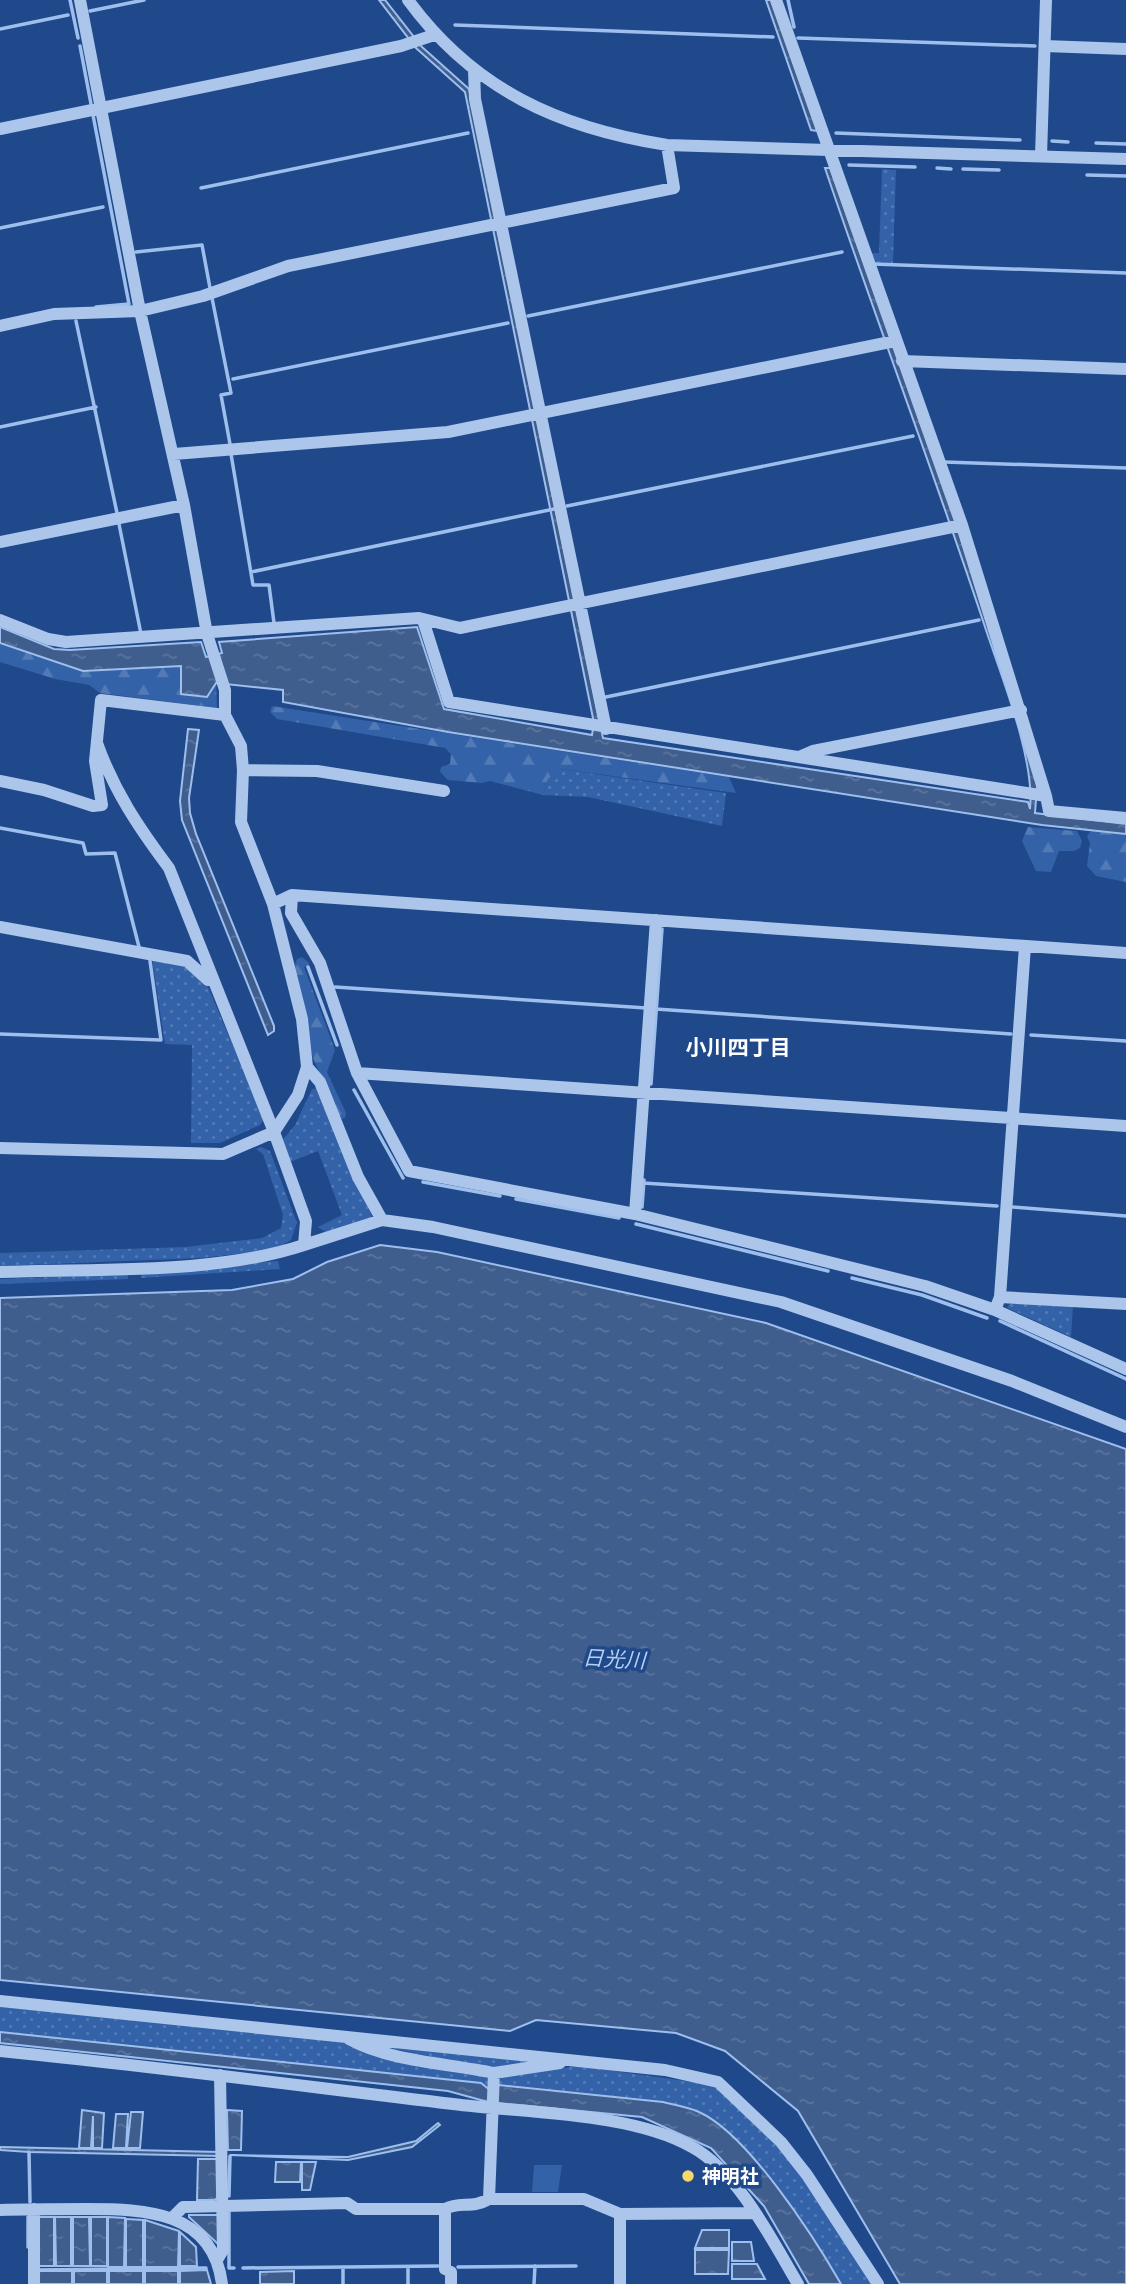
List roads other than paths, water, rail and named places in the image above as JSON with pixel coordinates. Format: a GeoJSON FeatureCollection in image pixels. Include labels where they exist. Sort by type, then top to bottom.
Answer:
{"type":"FeatureCollection","features":[{"type":"Feature","properties":{"kind":"street"},"geometry":{"type":"LineString","coordinates":[[0,1148],[204,1156],[223,1154],[274,1132],[298,1095],[307,1067],[299,1007],[273,904],[241,822],[241,746],[225,715],[225,690],[207,634],[174,454],[140,311],[80,0]]}},
{"type":"Feature","properties":{"kind":"street"},"geometry":{"type":"LineString","coordinates":[[408,0],[434,35],[474,70],[546,113],[582,128],[667,145],[1126,159]]}},
{"type":"Feature","properties":{"kind":"street"},"geometry":{"type":"LineString","coordinates":[[776,0],[829,150],[889,342],[902,361],[1015,711],[1039,795],[1049,811],[1126,818]]}},
{"type":"Feature","properties":{"kind":"street"},"geometry":{"type":"LineString","coordinates":[[1041,156],[1046,0]]}},
{"type":"Feature","properties":{"kind":"street"},"geometry":{"type":"LineString","coordinates":[[0,129],[434,35]]}},
{"type":"Feature","properties":{"kind":"street"},"geometry":{"type":"LineString","coordinates":[[1045,46],[1126,49]]}},
{"type":"Feature","properties":{"kind":"street"},"geometry":{"type":"LineString","coordinates":[[474,70],[475,99],[497,223],[606,729]]}},
{"type":"Feature","properties":{"kind":"street"},"geometry":{"type":"LineString","coordinates":[[0,326],[54,314],[140,311],[203,296],[288,266],[674,188],[667,145]]}},
{"type":"Feature","properties":{"kind":"street"},"geometry":{"type":"LineString","coordinates":[[174,454],[447,432],[889,342]]}},
{"type":"Feature","properties":{"kind":"street"},"geometry":{"type":"LineString","coordinates":[[902,361],[1126,369]]}},
{"type":"Feature","properties":{"kind":"street"},"geometry":{"type":"LineString","coordinates":[[0,542],[184,505]]}},
{"type":"Feature","properties":{"kind":"street"},"geometry":{"type":"LineString","coordinates":[[0,620],[48,639],[66,642],[423,620],[460,628],[956,526]]}},
{"type":"Feature","properties":{"kind":"street"},"geometry":{"type":"LineString","coordinates":[[423,620],[449,702],[606,729],[1039,795]]}},
{"type":"Feature","properties":{"kind":"street"},"geometry":{"type":"LineString","coordinates":[[0,781],[44,790],[93,806],[102,805],[95,761],[101,700],[225,715]]}},
{"type":"Feature","properties":{"kind":"street"},"geometry":{"type":"LineString","coordinates":[[797,758],[813,751],[1015,711]]}},
{"type":"Feature","properties":{"kind":"street"},"geometry":{"type":"LineString","coordinates":[[97,743],[107,771],[141,833],[169,868],[213,985],[274,1132],[306,1221],[304,1245]]}},
{"type":"Feature","properties":{"kind":"street"},"geometry":{"type":"LineString","coordinates":[[243,769],[317,771],[444,791]]}},
{"type":"Feature","properties":{"kind":"street"},"geometry":{"type":"LineString","coordinates":[[273,904],[292,895],[1126,953]]}},
{"type":"Feature","properties":{"kind":"street"},"geometry":{"type":"LineString","coordinates":[[292,895],[291,913],[320,963],[357,1073],[410,1171],[635,1214],[925,1286],[995,1310],[1126,1369]]}},
{"type":"Feature","properties":{"kind":"street"},"geometry":{"type":"LineString","coordinates":[[635,1214],[656,920]]}},
{"type":"Feature","properties":{"kind":"street"},"geometry":{"type":"LineString","coordinates":[[0,927],[187,961],[213,985]]}},
{"type":"Feature","properties":{"kind":"street"},"geometry":{"type":"LineString","coordinates":[[995,1310],[1000,1297],[1025,946]]}},
{"type":"Feature","properties":{"kind":"street"},"geometry":{"type":"LineString","coordinates":[[307,1067],[320,1083],[358,1177],[383,1220]]}},
{"type":"Feature","properties":{"kind":"street"},"geometry":{"type":"LineString","coordinates":[[357,1073],[1126,1126]]}},
{"type":"Feature","properties":{"kind":"street"},"geometry":{"type":"LineString","coordinates":[[0,1272],[204,1264],[270,1256],[383,1220],[433,1227],[781,1302],[1012,1381],[1126,1427]]}},
{"type":"Feature","properties":{"kind":"street"},"geometry":{"type":"LineString","coordinates":[[1000,1297],[1126,1304]]}},
{"type":"Feature","properties":{"kind":"street"},"geometry":{"type":"LineString","coordinates":[[0,2001],[664,2070],[718,2082],[781,2142],[807,2175],[878,2284]]}},
{"type":"Feature","properties":{"kind":"street"},"geometry":{"type":"LineString","coordinates":[[342,2035],[362,2046],[494,2077],[577,2061]]}},
{"type":"Feature","properties":{"kind":"street"},"geometry":{"type":"LineString","coordinates":[[0,2051],[648,2127],[692,2147],[710,2159],[755,2213],[798,2284]]}},
{"type":"Feature","properties":{"kind":"street"},"geometry":{"type":"LineString","coordinates":[[217,2260],[223,2250],[220,2076]]}},
{"type":"Feature","properties":{"kind":"street"},"geometry":{"type":"LineString","coordinates":[[489,2199],[494,2077]]}},
{"type":"Feature","properties":{"kind":"street"},"geometry":{"type":"LineString","coordinates":[[173,2217],[183,2207],[347,2203],[356,2209],[445,2209],[452,2205],[477,2206],[489,2199],[584,2199],[620,2214],[755,2213]]}},
{"type":"Feature","properties":{"kind":"street"},"geometry":{"type":"LineString","coordinates":[[34,2209],[34,2284]]}},
{"type":"Feature","properties":{"kind":"street"},"geometry":{"type":"LineString","coordinates":[[445,2209],[445,2269],[452,2272],[451,2284]]}},
{"type":"Feature","properties":{"kind":"street"},"geometry":{"type":"LineString","coordinates":[[0,2210],[142,2210],[173,2217],[206,2244],[217,2260],[222,2284]]}},
{"type":"Feature","properties":{"kind":"street"},"geometry":{"type":"LineString","coordinates":[[620,2214],[620,2284]]}},
{"type":"Feature","properties":{"kind":"water"},"geometry":{"type":"Polygon","coordinates":[[[379,0],[385,0],[422,47],[469,89],[603,738],[1028,802],[1030,809],[1027,767],[1016,719],[825,168],[830,168],[958,530],[1037,786],[1035,813],[1126,824],[1126,834],[1042,825],[448,732],[283,702],[283,690],[216,683],[207,697],[181,694],[181,666],[83,671],[0,643],[0,627],[54,649],[201,642],[206,657],[222,653],[219,642],[417,627],[444,709],[592,735],[594,723],[465,92],[416,48],[379,0]]]}},
{"type":"Feature","properties":{"kind":"water"},"geometry":{"type":"Polygon","coordinates":[[[766,0],[773,0],[818,131],[811,130],[766,0]]]}},
{"type":"Feature","properties":{"kind":"water"},"geometry":{"type":"Polygon","coordinates":[[[188,729],[199,730],[189,798],[190,813],[196,834],[274,1026],[274,1031],[268,1035],[182,820],[180,801],[188,729]]]}},
{"type":"Feature","properties":{"kind":"water","name":"日光川"},"geometry":{"type":"Polygon","coordinates":[[[380,1245],[437,1252],[766,1323],[1126,1449],[1126,2284],[900,2284],[798,2111],[725,2051],[676,2033],[536,2020],[510,2031],[0,1980],[0,1298],[232,1290],[293,1279],[327,1262],[380,1245]]]}},
{"type":"Feature","properties":{"kind":"water"},"geometry":{"type":"Polygon","coordinates":[[[0,2032],[481,2083],[490,2090],[499,2085],[663,2102],[690,2109],[718,2124],[758,2164],[797,2215],[841,2284],[809,2284],[764,2206],[711,2148],[642,2117],[488,2102],[448,2091],[0,2043],[0,2032]]]}},
{"type":"Feature","properties":{"kind":"water"},"geometry":{"type":"Polygon","coordinates":[[[82,2110],[104,2113],[102,2148],[93,2148],[93,2116],[91,2148],[79,2148],[82,2110]]]}},
{"type":"Feature","properties":{"kind":"water"},"geometry":{"type":"Polygon","coordinates":[[[227,2110],[242,2111],[241,2150],[228,2150],[227,2110]]]}},
{"type":"Feature","properties":{"kind":"water"},"geometry":{"type":"Polygon","coordinates":[[[131,2112],[143,2112],[140,2148],[127,2148],[131,2112]]]}},
{"type":"Feature","properties":{"kind":"water"},"geometry":{"type":"Polygon","coordinates":[[[116,2114],[128,2114],[126,2148],[113,2148],[116,2114]]]}},
{"type":"Feature","properties":{"kind":"water"},"geometry":{"type":"Polygon","coordinates":[[[438,2123],[440,2125],[412,2147],[348,2160],[230,2155],[348,2157],[416,2141],[438,2123]]]}},
{"type":"Feature","properties":{"kind":"water"},"geometry":{"type":"Polygon","coordinates":[[[0,2147],[220,2152],[220,2156],[29,2152],[0,2150],[0,2147]]]}},
{"type":"Feature","properties":{"kind":"water"},"geometry":{"type":"Polygon","coordinates":[[[198,2159],[218,2159],[218,2197],[215,2200],[197,2200],[198,2159]]]}},
{"type":"Feature","properties":{"kind":"water"},"geometry":{"type":"Polygon","coordinates":[[[276,2162],[301,2162],[300,2182],[275,2182],[276,2162]]]}},
{"type":"Feature","properties":{"kind":"water"},"geometry":{"type":"Polygon","coordinates":[[[302,2162],[316,2162],[310,2190],[302,2190],[302,2162]]]}},
{"type":"Feature","properties":{"kind":"water"},"geometry":{"type":"Polygon","coordinates":[[[218,2215],[218,2244],[189,2217],[218,2215]]]}},
{"type":"Feature","properties":{"kind":"water"},"geometry":{"type":"Polygon","coordinates":[[[37,2217],[54,2217],[54,2266],[37,2266],[37,2217]]]}},
{"type":"Feature","properties":{"kind":"water"},"geometry":{"type":"Polygon","coordinates":[[[55,2217],[71,2217],[71,2266],[56,2266],[55,2217]]]}},
{"type":"Feature","properties":{"kind":"water"},"geometry":{"type":"Polygon","coordinates":[[[73,2217],[89,2217],[90,2266],[73,2266],[73,2217]]]}},
{"type":"Feature","properties":{"kind":"water"},"geometry":{"type":"Polygon","coordinates":[[[91,2217],[107,2217],[107,2266],[91,2266],[91,2217]]]}},
{"type":"Feature","properties":{"kind":"water"},"geometry":{"type":"Polygon","coordinates":[[[108,2217],[125,2218],[124,2267],[108,2267],[108,2217]]]}},
{"type":"Feature","properties":{"kind":"water"},"geometry":{"type":"Polygon","coordinates":[[[126,2219],[143,2220],[143,2267],[126,2267],[126,2219]]]}},
{"type":"Feature","properties":{"kind":"water"},"geometry":{"type":"Polygon","coordinates":[[[145,2220],[179,2231],[178,2267],[145,2267],[145,2220]]]}},
{"type":"Feature","properties":{"kind":"water"},"geometry":{"type":"Polygon","coordinates":[[[702,2230],[729,2230],[729,2248],[695,2248],[702,2230]]]}},
{"type":"Feature","properties":{"kind":"water"},"geometry":{"type":"Polygon","coordinates":[[[180,2232],[196,2247],[197,2266],[180,2266],[180,2232]]]}},
{"type":"Feature","properties":{"kind":"water"},"geometry":{"type":"Polygon","coordinates":[[[732,2242],[751,2242],[754,2261],[732,2261],[732,2242]]]}},
{"type":"Feature","properties":{"kind":"water"},"geometry":{"type":"Polygon","coordinates":[[[695,2250],[729,2250],[728,2274],[695,2274],[695,2250]]]}},
{"type":"Feature","properties":{"kind":"water"},"geometry":{"type":"Polygon","coordinates":[[[732,2264],[757,2264],[765,2279],[732,2279],[732,2264]]]}},
{"type":"Feature","properties":{"kind":"water"},"geometry":{"type":"Polygon","coordinates":[[[207,2270],[211,2284],[180,2284],[180,2271],[207,2270]]]}},
{"type":"Feature","properties":{"kind":"water"},"geometry":{"type":"Polygon","coordinates":[[[37,2271],[72,2271],[72,2284],[37,2284],[37,2271]]]}},
{"type":"Feature","properties":{"kind":"water"},"geometry":{"type":"Polygon","coordinates":[[[74,2271],[107,2271],[107,2284],[74,2284],[74,2271]]]}},
{"type":"Feature","properties":{"kind":"water"},"geometry":{"type":"Polygon","coordinates":[[[109,2271],[143,2271],[143,2284],[109,2284],[109,2271]]]}},
{"type":"Feature","properties":{"kind":"water"},"geometry":{"type":"Polygon","coordinates":[[[145,2271],[178,2271],[178,2284],[145,2284],[145,2271]]]}},
{"type":"Feature","properties":{"kind":"water"},"geometry":{"type":"Polygon","coordinates":[[[294,2271],[294,2284],[260,2284],[260,2272],[294,2271]]]}},
{"type":"Feature","properties":{"kind":"waterway"},"geometry":{"type":"LineString","coordinates":[[70,0],[78,38]]}},
{"type":"Feature","properties":{"kind":"waterway"},"geometry":{"type":"LineString","coordinates":[[90,11],[144,0]]}},
{"type":"Feature","properties":{"kind":"waterway"},"geometry":{"type":"LineString","coordinates":[[788,0],[794,27]]}},
{"type":"Feature","properties":{"kind":"waterway"},"geometry":{"type":"LineString","coordinates":[[0,29],[68,15]]}},
{"type":"Feature","properties":{"kind":"waterway"},"geometry":{"type":"LineString","coordinates":[[455,25],[773,37]]}},
{"type":"Feature","properties":{"kind":"waterway"},"geometry":{"type":"LineString","coordinates":[[798,38],[1035,46]]}},
{"type":"Feature","properties":{"kind":"waterway"},"geometry":{"type":"LineString","coordinates":[[80,46],[91,104]]}},
{"type":"Feature","properties":{"kind":"waterway"},"geometry":{"type":"LineString","coordinates":[[93,115],[129,304],[96,307]]}},
{"type":"Feature","properties":{"kind":"waterway"},"geometry":{"type":"LineString","coordinates":[[201,188],[468,133]]}},
{"type":"Feature","properties":{"kind":"waterway"},"geometry":{"type":"LineString","coordinates":[[836,133],[1020,140]]}},
{"type":"Feature","properties":{"kind":"waterway"},"geometry":{"type":"LineString","coordinates":[[1052,141],[1068,142]]}},
{"type":"Feature","properties":{"kind":"waterway"},"geometry":{"type":"LineString","coordinates":[[1096,143],[1126,144]]}},
{"type":"Feature","properties":{"kind":"waterway"},"geometry":{"type":"LineString","coordinates":[[849,165],[915,167]]}},
{"type":"Feature","properties":{"kind":"waterway"},"geometry":{"type":"LineString","coordinates":[[937,168],[951,169]]}},
{"type":"Feature","properties":{"kind":"waterway"},"geometry":{"type":"LineString","coordinates":[[963,169],[999,170]]}},
{"type":"Feature","properties":{"kind":"waterway"},"geometry":{"type":"LineString","coordinates":[[1087,175],[1126,176]]}},
{"type":"Feature","properties":{"kind":"waterway"},"geometry":{"type":"LineString","coordinates":[[0,228],[103,207]]}},
{"type":"Feature","properties":{"kind":"waterway"},"geometry":{"type":"LineString","coordinates":[[136,252],[202,245],[210,288]]}},
{"type":"Feature","properties":{"kind":"waterway"},"geometry":{"type":"LineString","coordinates":[[528,316],[842,252]]}},
{"type":"Feature","properties":{"kind":"waterway"},"geometry":{"type":"LineString","coordinates":[[873,264],[1126,273]]}},
{"type":"Feature","properties":{"kind":"waterway"},"geometry":{"type":"LineString","coordinates":[[212,298],[231,393],[221,395],[230,444]]}},
{"type":"Feature","properties":{"kind":"waterway"},"geometry":{"type":"LineString","coordinates":[[76,321],[117,513]]}},
{"type":"Feature","properties":{"kind":"waterway"},"geometry":{"type":"LineString","coordinates":[[233,379],[508,323]]}},
{"type":"Feature","properties":{"kind":"waterway"},"geometry":{"type":"LineString","coordinates":[[0,427],[96,407]]}},
{"type":"Feature","properties":{"kind":"waterway"},"geometry":{"type":"LineString","coordinates":[[567,506],[913,436]]}},
{"type":"Feature","properties":{"kind":"waterway"},"geometry":{"type":"LineString","coordinates":[[231,454],[253,585],[269,585],[274,623]]}},
{"type":"Feature","properties":{"kind":"waterway"},"geometry":{"type":"LineString","coordinates":[[944,462],[1126,468]]}},
{"type":"Feature","properties":{"kind":"waterway"},"geometry":{"type":"LineString","coordinates":[[251,572],[554,509]]}},
{"type":"Feature","properties":{"kind":"waterway"},"geometry":{"type":"LineString","coordinates":[[119,524],[141,634]]}},
{"type":"Feature","properties":{"kind":"waterway"},"geometry":{"type":"LineString","coordinates":[[606,697],[979,620]]}},
{"type":"Feature","properties":{"kind":"waterway"},"geometry":{"type":"LineString","coordinates":[[0,828],[83,843],[86,854],[115,853],[139,947]]}},
{"type":"Feature","properties":{"kind":"waterway"},"geometry":{"type":"LineString","coordinates":[[651,1084],[662,929]]}},
{"type":"Feature","properties":{"kind":"waterway"},"geometry":{"type":"LineString","coordinates":[[0,1034],[161,1040],[150,961]]}},
{"type":"Feature","properties":{"kind":"waterway"},"geometry":{"type":"LineString","coordinates":[[308,967],[337,1045]]}},
{"type":"Feature","properties":{"kind":"waterway"},"geometry":{"type":"LineString","coordinates":[[335,987],[646,1008]]}},
{"type":"Feature","properties":{"kind":"waterway"},"geometry":{"type":"LineString","coordinates":[[656,1009],[1011,1034]]}},
{"type":"Feature","properties":{"kind":"waterway"},"geometry":{"type":"LineString","coordinates":[[1031,1035],[1126,1041]]}},
{"type":"Feature","properties":{"kind":"waterway"},"geometry":{"type":"LineString","coordinates":[[354,1090],[403,1178]]}},
{"type":"Feature","properties":{"kind":"waterway"},"geometry":{"type":"LineString","coordinates":[[642,1207],[644,1180]]}},
{"type":"Feature","properties":{"kind":"waterway"},"geometry":{"type":"LineString","coordinates":[[423,1182],[500,1196]]}},
{"type":"Feature","properties":{"kind":"waterway"},"geometry":{"type":"LineString","coordinates":[[643,1183],[997,1206]]}},
{"type":"Feature","properties":{"kind":"waterway"},"geometry":{"type":"LineString","coordinates":[[516,1199],[619,1218]]}},
{"type":"Feature","properties":{"kind":"waterway"},"geometry":{"type":"LineString","coordinates":[[1013,1207],[1126,1216]]}},
{"type":"Feature","properties":{"kind":"waterway"},"geometry":{"type":"LineString","coordinates":[[636,1224],[828,1271]]}},
{"type":"Feature","properties":{"kind":"waterway"},"geometry":{"type":"LineString","coordinates":[[852,1278],[922,1295],[987,1318]]}},
{"type":"Feature","properties":{"kind":"waterway"},"geometry":{"type":"LineString","coordinates":[[1000,1321],[1126,1379]]}},
{"type":"Feature","properties":{"kind":"waterway"},"geometry":{"type":"LineString","coordinates":[[29,2152],[30,2202]]}},
{"type":"Feature","properties":{"kind":"waterway"},"geometry":{"type":"LineString","coordinates":[[229,2196],[230,2156]]}},
{"type":"Feature","properties":{"kind":"waterway"},"geometry":{"type":"LineString","coordinates":[[229,2210],[229,2268],[234,2268]]}},
{"type":"Feature","properties":{"kind":"waterway"},"geometry":{"type":"LineString","coordinates":[[28,2217],[28,2247]]}},
{"type":"Feature","properties":{"kind":"waterway"},"geometry":{"type":"LineString","coordinates":[[243,2268],[438,2266]]}},
{"type":"Feature","properties":{"kind":"waterway"},"geometry":{"type":"LineString","coordinates":[[534,2284],[535,2266]]}},
{"type":"Feature","properties":{"kind":"waterway"},"geometry":{"type":"LineString","coordinates":[[458,2267],[576,2266]]}},
{"type":"Feature","properties":{"kind":"waterway"},"geometry":{"type":"LineString","coordinates":[[343,2267],[343,2284]]}},
{"type":"Feature","properties":{"kind":"waterway"},"geometry":{"type":"LineString","coordinates":[[408,2267],[408,2284]]}},
{"type":"Feature","properties":{"kind":"waterway"},"geometry":{"type":"LineString","coordinates":[[37,2270],[206,2268]]}},
{"type":"Feature","properties":{"kind":"place","name":"神明社"},"geometry":{"type":"Point","coordinates":[688,2176]}},
{"type":"Feature","properties":{"kind":"district","name":"小川四丁目"},"geometry":{"type":"Point","coordinates":[738,1047]}}]}
